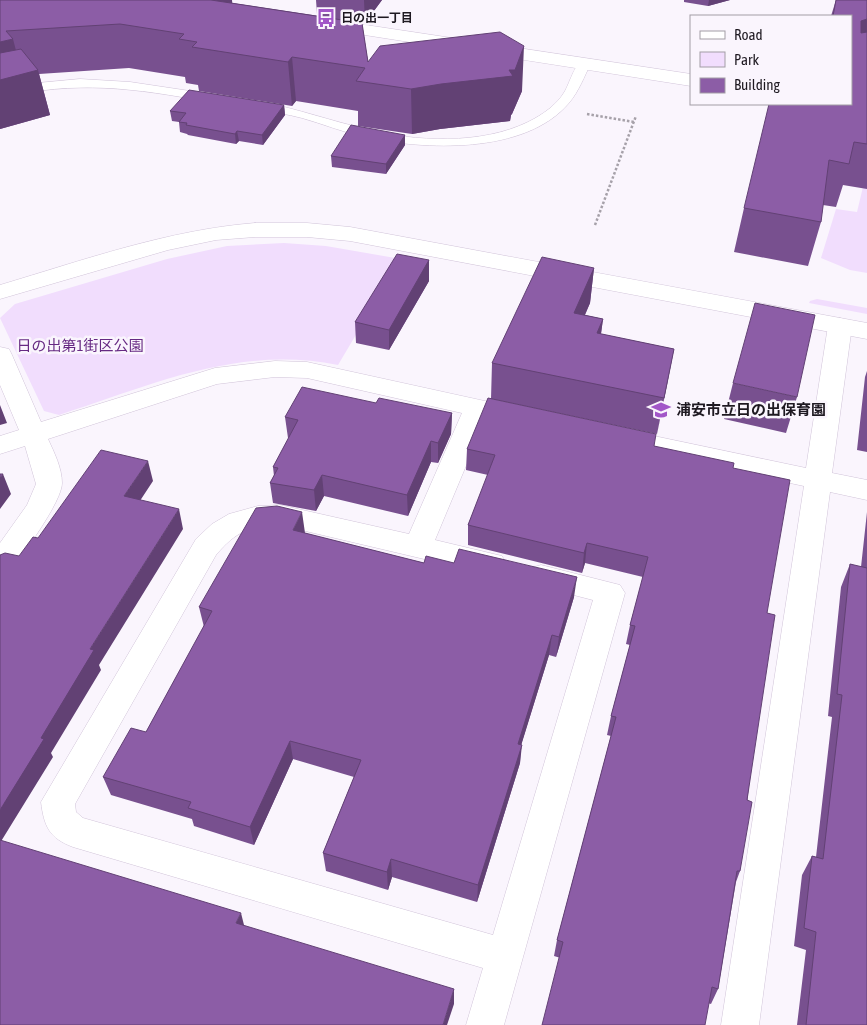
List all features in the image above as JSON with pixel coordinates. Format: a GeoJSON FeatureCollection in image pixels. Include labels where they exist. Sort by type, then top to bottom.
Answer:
{"type":"FeatureCollection","features":[{"type":"Feature","properties":{"kind":"street"},"geometry":{"type":"LineString","coordinates":[[310,22],[690,80]]}},
{"type":"Feature","properties":{"kind":"street"},"geometry":{"type":"LineString","coordinates":[[0,292],[164,244],[216,233],[255,230],[308,230],[350,234],[854,328],[818,480],[740,1025]]}},
{"type":"Feature","properties":{"kind":"street"},"geometry":{"type":"LineString","coordinates":[[0,355],[43,457],[49,484],[39,509],[0,565]]}},
{"type":"Feature","properties":{"kind":"street"},"geometry":{"type":"LineString","coordinates":[[0,445],[216,376],[275,369],[307,370],[545,422]]}},
{"type":"Feature","properties":{"kind":"street"},"geometry":{"type":"LineString","coordinates":[[418,546],[477,408]]}},
{"type":"Feature","properties":{"kind":"street"},"geometry":{"type":"LineString","coordinates":[[594,433],[867,490]]}},
{"type":"Feature","properties":{"kind":"street"},"geometry":{"type":"LineString","coordinates":[[485,1025],[505,956],[610,593],[418,546],[280,515],[257,515],[234,522],[216,533],[206,547],[58,802],[60,819],[74,832],[505,956]]}},
{"type":"Feature","properties":{"kind":"lane"},"geometry":{"type":"LineString","coordinates":[[245,104],[305,115],[363,132],[402,140],[434,142],[476,140],[510,134],[540,122],[570,94],[585,63]]}},
{"type":"Feature","properties":{"kind":"lane"},"geometry":{"type":"LineString","coordinates":[[0,94],[74,81],[129,84],[226,100]]}},
{"type":"Feature","properties":{"kind":"path"},"geometry":{"type":"LineString","coordinates":[[557,108],[634,122]]}},
{"type":"Feature","properties":{"kind":"path"},"geometry":{"type":"LineString","coordinates":[[595,225],[636,116]]}},
{"type":"Feature","properties":{"kind":"green space"},"geometry":{"type":"Polygon","coordinates":[[[867,170],[867,273],[850,270],[821,258],[836,209],[857,212],[867,170]]]}},
{"type":"Feature","properties":{"kind":"green space","name":"日の出第1街区公園"},"geometry":{"type":"Polygon","coordinates":[[[284,243],[326,246],[401,259],[338,365],[301,360],[265,360],[230,364],[162,381],[59,415],[44,411],[0,318],[15,304],[167,259],[227,246],[284,243]]]}},
{"type":"Feature","properties":{"kind":"green space"},"geometry":{"type":"Polygon","coordinates":[[[817,299],[867,308],[867,314],[809,303],[817,299]]]}},
{"type":"Feature","properties":{"kind":"building"},"geometry":{"type":"Polygon","coordinates":[[[0,0],[211,0],[362,23],[368,62],[380,46],[500,32],[524,46],[515,70],[509,70],[513,76],[411,89],[356,81],[365,68],[292,57],[288,62],[192,47],[197,42],[179,39],[184,34],[120,24],[6,31],[13,39],[0,42],[0,0]]]}},
{"type":"Feature","properties":{"kind":"building"},"geometry":{"type":"Polygon","coordinates":[[[836,0],[867,0],[867,19],[861,21],[861,33],[867,32],[867,144],[854,142],[849,164],[829,160],[821,222],[744,208],[769,105],[852,105],[852,15],[833,15],[836,0]]]}},
{"type":"Feature","properties":{"kind":"building"},"geometry":{"type":"Polygon","coordinates":[[[21,49],[38,70],[0,80],[0,53],[21,49]]]}},
{"type":"Feature","properties":{"kind":"building"},"geometry":{"type":"Polygon","coordinates":[[[189,90],[284,105],[262,135],[237,131],[235,134],[179,122],[186,113],[170,111],[189,90]]]}},
{"type":"Feature","properties":{"kind":"building"},"geometry":{"type":"Polygon","coordinates":[[[351,125],[405,135],[386,164],[331,156],[351,125]]]}},
{"type":"Feature","properties":{"kind":"building"},"geometry":{"type":"Polygon","coordinates":[[[397,254],[429,260],[389,330],[355,322],[397,254]]]}},
{"type":"Feature","properties":{"kind":"building"},"geometry":{"type":"Polygon","coordinates":[[[542,257],[594,268],[574,313],[603,319],[597,333],[674,349],[664,398],[492,363],[542,257]]]}},
{"type":"Feature","properties":{"kind":"building"},"geometry":{"type":"Polygon","coordinates":[[[755,303],[815,315],[797,397],[733,383],[755,303]]]}},
{"type":"Feature","properties":{"kind":"building"},"geometry":{"type":"Polygon","coordinates":[[[302,387],[376,403],[379,398],[452,413],[438,443],[431,441],[407,495],[322,475],[314,490],[270,483],[278,468],[273,467],[298,420],[285,417],[302,387]]]}},
{"type":"Feature","properties":{"kind":"building"},"geometry":{"type":"Polygon","coordinates":[[[488,398],[656,434],[654,446],[734,463],[733,468],[790,480],[767,613],[775,615],[747,800],[752,802],[740,871],[737,871],[718,989],[712,987],[705,1025],[542,1025],[563,942],[557,940],[616,717],[611,716],[635,626],[630,625],[648,557],[587,543],[584,553],[468,525],[495,455],[467,449],[488,398]]]}},
{"type":"Feature","properties":{"kind":"building"},"geometry":{"type":"Polygon","coordinates":[[[101,450],[148,461],[124,496],[179,509],[90,649],[94,650],[41,738],[44,739],[0,810],[0,555],[5,553],[19,556],[33,537],[38,538],[101,450]]]}},
{"type":"Feature","properties":{"kind":"building"},"geometry":{"type":"Polygon","coordinates":[[[277,506],[302,512],[293,530],[424,563],[426,556],[454,563],[459,549],[577,577],[559,637],[552,635],[518,744],[522,745],[478,885],[391,859],[387,872],[323,853],[361,760],[290,741],[250,827],[188,808],[191,802],[103,777],[131,728],[146,732],[212,611],[199,607],[256,508],[277,506]]]}},
{"type":"Feature","properties":{"kind":"building"},"geometry":{"type":"Polygon","coordinates":[[[850,564],[867,568],[867,1025],[806,1025],[816,932],[804,928],[812,856],[823,859],[842,695],[837,694],[850,564]]]}},
{"type":"Feature","properties":{"kind":"building"},"geometry":{"type":"Polygon","coordinates":[[[0,840],[241,913],[236,923],[454,989],[443,1025],[0,1025],[0,840]]]}},
{"type":"Feature","properties":{"kind":"place","name":"日の出一丁目"},"geometry":{"type":"Point","coordinates":[326,18]}},
{"type":"Feature","properties":{"kind":"place","name":"浦安市立日の出保育園"},"geometry":{"type":"Point","coordinates":[661,410]}}]}
